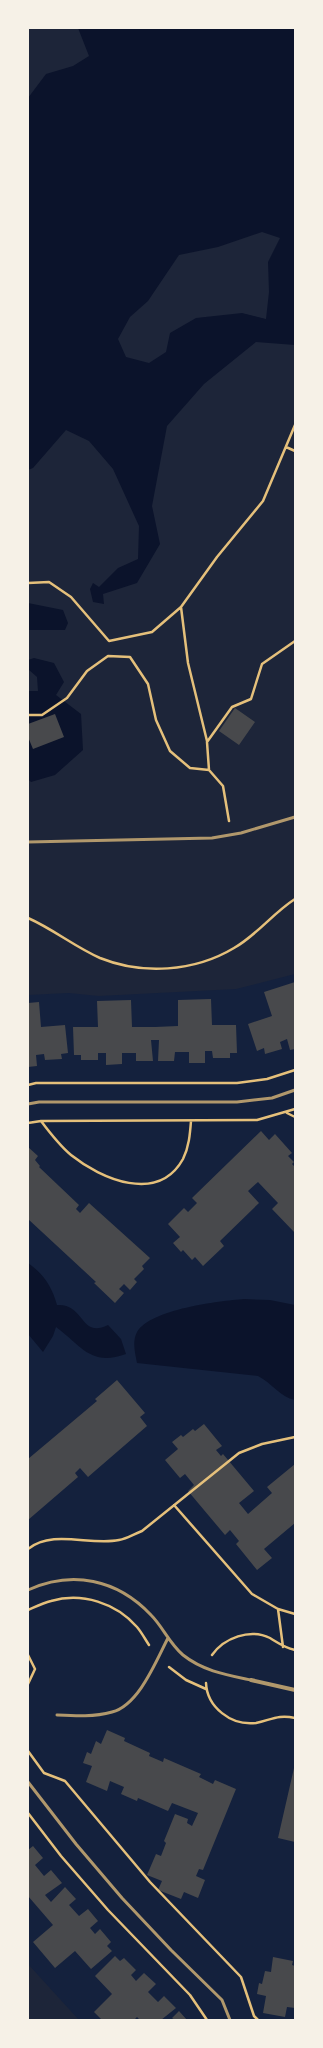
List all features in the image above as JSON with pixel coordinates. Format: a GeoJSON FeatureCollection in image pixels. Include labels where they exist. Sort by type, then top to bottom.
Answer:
{"type":"FeatureCollection","features":[{"type":"Feature","properties":{"kind":"street"},"geometry":{"type":"LineString","coordinates":[[251,1680],[295,1690]]}},
{"type":"Feature","properties":{"kind":"lane"},"geometry":{"type":"LineString","coordinates":[[28,842],[212,838],[241,833],[295,816]]}},
{"type":"Feature","properties":{"kind":"lane"},"geometry":{"type":"LineString","coordinates":[[28,1104],[39,1102],[243,1102],[272,1098],[295,1090]]}},
{"type":"Feature","properties":{"kind":"lane"},"geometry":{"type":"LineString","coordinates":[[28,1590],[45,1583],[64,1579],[103,1583],[122,1591],[138,1602],[152,1616],[183,1655],[206,1668],[251,1680]]}},
{"type":"Feature","properties":{"kind":"lane"},"geometry":{"type":"LineString","coordinates":[[57,1715],[83,1716],[114,1712],[131,1701],[140,1689],[168,1638]]}},
{"type":"Feature","properties":{"kind":"lane"},"geometry":{"type":"LineString","coordinates":[[28,1782],[76,1844],[122,1898],[171,1950],[222,2000],[230,2020]]}},
{"type":"Feature","properties":{"kind":"path"},"geometry":{"type":"LineString","coordinates":[[28,583],[50,582],[71,597],[109,641],[152,632],[181,607],[217,557],[263,500],[295,425]]}},
{"type":"Feature","properties":{"kind":"path"},"geometry":{"type":"LineString","coordinates":[[286,447],[295,451]]}},
{"type":"Feature","properties":{"kind":"path"},"geometry":{"type":"LineString","coordinates":[[181,607],[188,663],[207,742],[209,770],[223,786],[229,822],[212,838]]}},
{"type":"Feature","properties":{"kind":"path"},"geometry":{"type":"LineString","coordinates":[[207,742],[232,707],[251,699],[262,664],[295,641]]}},
{"type":"Feature","properties":{"kind":"path"},"geometry":{"type":"LineString","coordinates":[[28,715],[42,715],[67,698],[87,671],[108,656],[130,657],[148,684],[156,720],[170,751],[190,768],[209,770]]}},
{"type":"Feature","properties":{"kind":"path"},"geometry":{"type":"LineString","coordinates":[[28,918],[99,957],[140,968],[161,969],[200,963],[233,949],[248,939],[283,906],[295,899]]}},
{"type":"Feature","properties":{"kind":"path"},"geometry":{"type":"LineString","coordinates":[[28,1085],[36,1083],[244,1083],[267,1080],[295,1070]]}},
{"type":"Feature","properties":{"kind":"path"},"geometry":{"type":"LineString","coordinates":[[28,1123],[41,1121],[257,1120],[295,1109]]}},
{"type":"Feature","properties":{"kind":"path"},"geometry":{"type":"LineString","coordinates":[[286,1112],[295,1117]]}},
{"type":"Feature","properties":{"kind":"path"},"geometry":{"type":"LineString","coordinates":[[41,1121],[55,1139],[71,1155],[90,1168],[130,1184],[143,1184],[161,1179],[177,1168],[187,1149],[191,1121]]}},
{"type":"Feature","properties":{"kind":"path"},"geometry":{"type":"LineString","coordinates":[[28,1549],[35,1543],[65,1538],[108,1542],[120,1540],[142,1531],[239,1453],[262,1444],[295,1436]]}},
{"type":"Feature","properties":{"kind":"path"},"geometry":{"type":"LineString","coordinates":[[174,1505],[252,1594],[278,1609],[295,1614]]}},
{"type":"Feature","properties":{"kind":"path"},"geometry":{"type":"LineString","coordinates":[[28,1610],[50,1601],[66,1598],[82,1598],[113,1608],[138,1628],[158,1656],[171,1669],[186,1680],[206,1689]]}},
{"type":"Feature","properties":{"kind":"path"},"geometry":{"type":"LineString","coordinates":[[278,1609],[283,1647]]}},
{"type":"Feature","properties":{"kind":"path"},"geometry":{"type":"LineString","coordinates":[[295,1650],[283,1647],[269,1638],[257,1635],[237,1637],[218,1647],[210,1657],[206,1668],[207,1694],[215,1707],[226,1717],[240,1722],[256,1723],[284,1716],[295,1718]]}},
{"type":"Feature","properties":{"kind":"path"},"geometry":{"type":"LineString","coordinates":[[28,1656],[34,1669],[28,1684]]}},
{"type":"Feature","properties":{"kind":"path"},"geometry":{"type":"LineString","coordinates":[[28,1751],[44,1772],[65,1781],[150,1882],[241,1977],[254,2016],[258,2020]]}},
{"type":"Feature","properties":{"kind":"path"},"geometry":{"type":"LineString","coordinates":[[28,1813],[108,1910],[190,1995],[207,2020]]}},
{"type":"Feature","properties":{"kind":"shaded area"},"geometry":{"type":"Polygon","coordinates":[[[28,28],[295,28],[295,974],[236,989],[99,996],[69,993],[28,995],[28,28]]]}},
{"type":"Feature","properties":{"kind":"shaded area"},"geometry":{"type":"Polygon","coordinates":[[[78,28],[295,28],[295,345],[256,342],[204,384],[167,426],[152,506],[160,544],[137,583],[103,594],[104,604],[93,602],[90,589],[93,583],[99,587],[118,568],[138,559],[139,526],[113,469],[89,441],[66,430],[33,468],[28,470],[28,98],[46,74],[73,66],[89,56],[78,28]],[[262,232],[218,247],[179,255],[148,301],[130,317],[118,339],[126,357],[149,363],[166,352],[170,333],[196,318],[242,313],[266,319],[269,292],[268,262],[280,238],[262,232]]]}},
{"type":"Feature","properties":{"kind":"shaded area"},"geometry":{"type":"Polygon","coordinates":[[[28,603],[63,610],[68,623],[65,630],[28,630],[28,603]]]}},
{"type":"Feature","properties":{"kind":"shaded area"},"geometry":{"type":"Polygon","coordinates":[[[34,658],[54,663],[64,682],[56,695],[81,714],[83,750],[55,775],[31,782],[28,779],[28,691],[38,691],[37,677],[28,669],[28,660],[34,658]]]}},
{"type":"Feature","properties":{"kind":"shaded area"},"geometry":{"type":"Polygon","coordinates":[[[28,1263],[34,1267],[47,1281],[53,1292],[57,1305],[66,1306],[73,1309],[92,1328],[99,1328],[108,1325],[121,1339],[126,1354],[103,1358],[95,1356],[80,1347],[56,1327],[53,1336],[43,1352],[28,1334],[28,1263]]]}},
{"type":"Feature","properties":{"kind":"shaded area"},"geometry":{"type":"Polygon","coordinates":[[[244,1299],[270,1300],[295,1305],[295,1400],[280,1393],[268,1382],[258,1376],[137,1363],[134,1347],[135,1336],[145,1324],[156,1317],[203,1304],[244,1299]]]}},
{"type":"Feature","properties":{"kind":"shaded area"},"geometry":{"type":"Polygon","coordinates":[[[28,1964],[79,2020],[28,2020],[28,1964]]]}},
{"type":"Feature","properties":{"kind":"building"},"geometry":{"type":"Polygon","coordinates":[[[235,708],[255,722],[239,745],[219,731],[235,708]]]}},
{"type":"Feature","properties":{"kind":"building"},"geometry":{"type":"Polygon","coordinates":[[[55,714],[64,737],[33,749],[28,737],[28,724],[55,714]]]}},
{"type":"Feature","properties":{"kind":"building"},"geometry":{"type":"Polygon","coordinates":[[[295,982],[295,1049],[290,1050],[287,1039],[280,1042],[282,1049],[265,1054],[264,1048],[257,1051],[248,1024],[272,1016],[264,992],[295,982]]]}},
{"type":"Feature","properties":{"kind":"building"},"geometry":{"type":"Polygon","coordinates":[[[211,999],[212,1025],[236,1025],[237,1053],[230,1053],[230,1058],[213,1058],[212,1051],[205,1051],[205,1063],[189,1063],[189,1052],[175,1052],[174,1061],[158,1061],[159,1040],[151,1040],[153,1061],[136,1061],[136,1053],[122,1053],[122,1064],[106,1065],[106,1053],[98,1053],[98,1060],[81,1060],[81,1055],[74,1055],[73,1027],[98,1027],[97,1001],[131,1000],[132,1027],[155,1027],[178,1026],[178,1000],[211,999]]]}},
{"type":"Feature","properties":{"kind":"building"},"geometry":{"type":"Polygon","coordinates":[[[39,1002],[41,1027],[65,1025],[68,1053],[61,1054],[62,1059],[45,1060],[44,1054],[36,1055],[37,1066],[28,1067],[28,1003],[39,1002]]]}},
{"type":"Feature","properties":{"kind":"building"},"geometry":{"type":"Polygon","coordinates":[[[261,1131],[269,1140],[275,1134],[292,1153],[288,1156],[294,1162],[292,1164],[295,1167],[295,1233],[272,1209],[278,1203],[258,1182],[248,1191],[259,1203],[220,1241],[224,1246],[203,1266],[195,1257],[192,1260],[183,1250],[181,1252],[173,1243],[180,1237],[168,1224],[184,1208],[188,1212],[197,1203],[192,1198],[261,1131]]]}},
{"type":"Feature","properties":{"kind":"building"},"geometry":{"type":"Polygon","coordinates":[[[28,1147],[38,1156],[35,1160],[40,1166],[39,1167],[79,1205],[76,1209],[80,1213],[89,1203],[150,1258],[142,1266],[144,1269],[134,1279],[137,1282],[130,1290],[124,1284],[119,1289],[124,1293],[115,1303],[94,1283],[96,1282],[28,1219],[28,1147]]]}},
{"type":"Feature","properties":{"kind":"building"},"geometry":{"type":"Polygon","coordinates":[[[117,1380],[145,1413],[140,1417],[147,1426],[88,1477],[80,1468],[75,1473],[78,1477],[28,1520],[28,1459],[97,1401],[95,1399],[117,1380]]]}},
{"type":"Feature","properties":{"kind":"building"},"geometry":{"type":"Polygon","coordinates":[[[204,1424],[222,1446],[216,1450],[221,1456],[223,1454],[254,1491],[239,1503],[248,1514],[272,1493],[267,1487],[295,1464],[295,1523],[264,1549],[272,1558],[257,1570],[236,1544],[239,1541],[230,1530],[225,1535],[188,1491],[194,1485],[185,1474],[180,1478],[165,1460],[178,1449],[172,1442],[181,1435],[183,1437],[193,1429],[195,1431],[204,1424]]]}},
{"type":"Feature","properties":{"kind":"building"},"geometry":{"type":"Polygon","coordinates":[[[107,1730],[125,1738],[124,1741],[150,1753],[149,1756],[163,1762],[164,1758],[201,1774],[199,1777],[213,1784],[215,1780],[236,1789],[203,1870],[199,1869],[196,1876],[205,1880],[198,1898],[184,1892],[181,1899],[158,1890],[162,1881],[147,1875],[156,1854],[161,1856],[166,1843],[164,1841],[175,1814],[188,1819],[187,1823],[192,1826],[198,1813],[172,1803],[168,1811],[138,1798],[137,1801],[121,1794],[124,1787],[110,1781],[107,1791],[86,1782],[92,1766],[83,1763],[87,1752],[91,1754],[96,1741],[101,1744],[107,1730]]]}},
{"type":"Feature","properties":{"kind":"building"},"geometry":{"type":"Polygon","coordinates":[[[295,1768],[295,1842],[278,1838],[295,1768]]]}},
{"type":"Feature","properties":{"kind":"building"},"geometry":{"type":"Polygon","coordinates":[[[33,1846],[43,1858],[35,1865],[44,1876],[51,1870],[62,1883],[45,1895],[51,1902],[65,1887],[76,1899],[69,1905],[79,1916],[88,1909],[98,1921],[90,1928],[95,1934],[100,1929],[111,1942],[107,1946],[112,1951],[91,1969],[75,1951],[55,1968],[33,1942],[53,1925],[28,1896],[28,1850],[33,1846]]]}},
{"type":"Feature","properties":{"kind":"building"},"geometry":{"type":"Polygon","coordinates":[[[115,1956],[120,1961],[124,1958],[136,1970],[131,1975],[136,1981],[144,1973],[156,1984],[148,1992],[158,2002],[164,1996],[176,2008],[161,2020],[140,2020],[137,2017],[134,2020],[102,2020],[94,2012],[112,1994],[95,1976],[115,1956]]]}},
{"type":"Feature","properties":{"kind":"building"},"geometry":{"type":"Polygon","coordinates":[[[273,1957],[293,1961],[292,1965],[295,1966],[295,2008],[287,2007],[285,2017],[263,2013],[266,1996],[257,1994],[259,1983],[262,1984],[265,1971],[271,1972],[273,1957]]]}},
{"type":"Feature","properties":{"kind":"building"},"geometry":{"type":"Polygon","coordinates":[[[179,2011],[187,2020],[175,2020],[172,2018],[179,2011]]]}}]}
